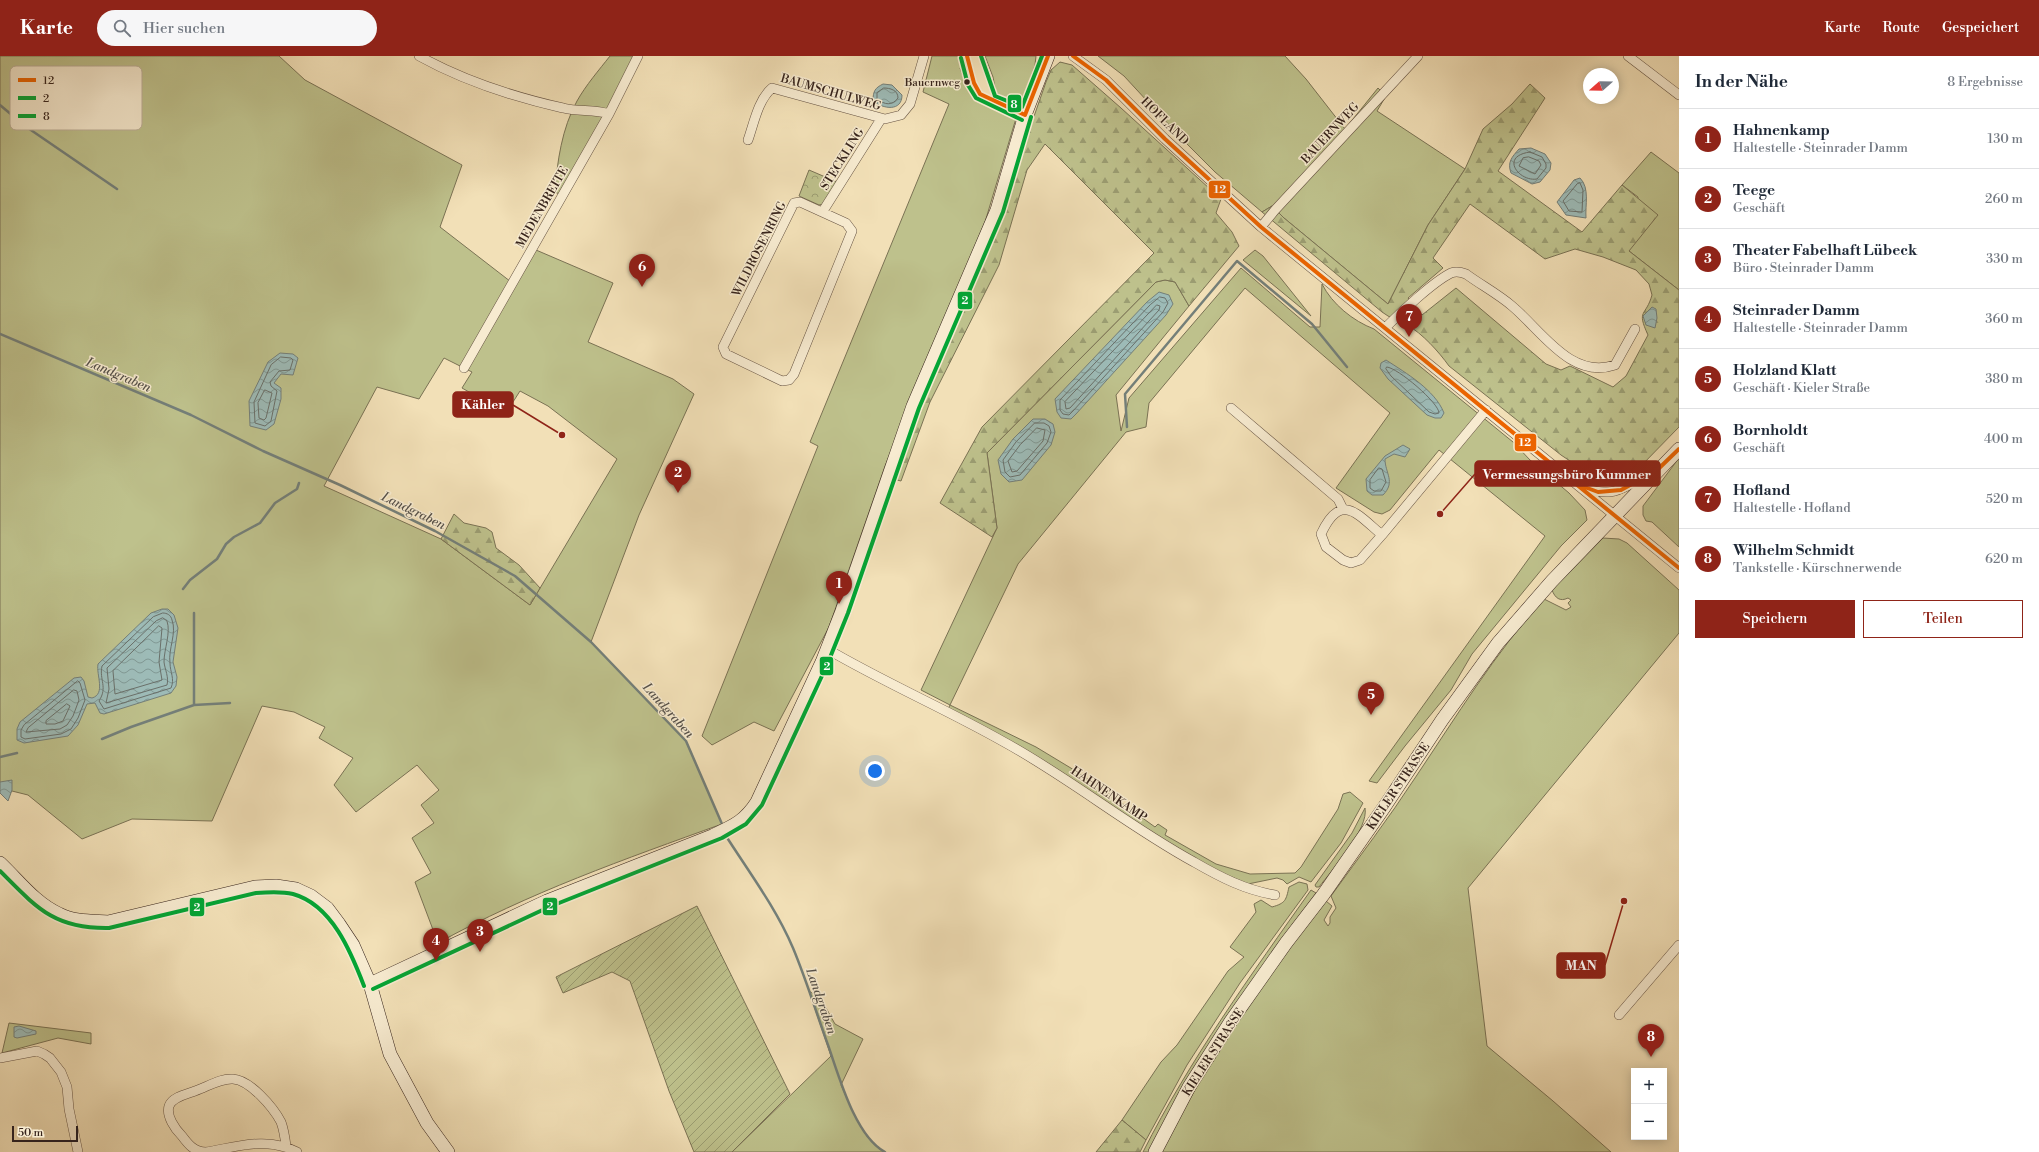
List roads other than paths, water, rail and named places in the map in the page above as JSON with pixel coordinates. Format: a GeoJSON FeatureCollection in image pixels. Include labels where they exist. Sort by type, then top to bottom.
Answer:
{"type":"FeatureCollection","features":[{"type":"Feature","properties":{"kind":"main road"},"geometry":{"type":"LineString","coordinates":[[370,984],[547,901],[738,824],[748,815],[757,802],[827,649],[842,611],[913,406],[997,210],[1025,115],[1048,56]]}},
{"type":"Feature","properties":{"kind":"main road","name":"KIELER STRASSE"},"geometry":{"type":"LineString","coordinates":[[1155,1152],[1189,1087],[1231,1021],[1377,819],[1442,720],[1498,643],[1552,581],[1651,476],[1679,449]]}},
{"type":"Feature","properties":{"kind":"main road"},"geometry":{"type":"LineString","coordinates":[[0,863],[37,900],[59,915],[84,921],[108,922],[255,887],[276,886],[296,889],[311,896],[327,908],[353,945],[370,984],[390,1054],[427,1123],[448,1152]]}},
{"type":"Feature","properties":{"kind":"street"},"geometry":{"type":"LineString","coordinates":[[419,56],[454,74],[543,103],[570,110],[609,114]]}},
{"type":"Feature","properties":{"kind":"street","name":"MEDENBREITE"},"geometry":{"type":"LineString","coordinates":[[464,368],[609,114],[638,56]]}},
{"type":"Feature","properties":{"kind":"street","name":"BAUMSCHULWEG"},"geometry":{"type":"LineString","coordinates":[[748,140],[767,92],[772,88],[881,119],[901,115],[910,104],[924,56]]}},
{"type":"Feature","properties":{"kind":"street","name":"HOFLAND"},"geometry":{"type":"LineString","coordinates":[[1073,56],[1106,80],[1165,139],[1261,227],[1679,568]]}},
{"type":"Feature","properties":{"kind":"street"},"geometry":{"type":"LineString","coordinates":[[1628,56],[1640,63],[1679,95]]}},
{"type":"Feature","properties":{"kind":"street"},"geometry":{"type":"LineString","coordinates":[[1640,63],[1646,56]]}},
{"type":"Feature","properties":{"kind":"street","name":"BAUERNWEG"},"geometry":{"type":"LineString","coordinates":[[1261,227],[1415,57]]}},
{"type":"Feature","properties":{"kind":"street","name":"STECKLING"},"geometry":{"type":"LineString","coordinates":[[822,211],[881,119]]}},
{"type":"Feature","properties":{"kind":"street","name":"WILDROSENRING"},"geometry":{"type":"LineString","coordinates":[[800,202],[822,211],[846,223],[852,231],[794,374],[789,380],[782,381],[726,354],[723,347],[794,203],[800,202]]}},
{"type":"Feature","properties":{"kind":"street"},"geometry":{"type":"LineString","coordinates":[[1384,328],[1432,286],[1452,272],[1466,274],[1511,305],[1565,357],[1585,367],[1603,369],[1615,365],[1635,328]]}},
{"type":"Feature","properties":{"kind":"street"},"geometry":{"type":"LineString","coordinates":[[1231,408],[1338,499],[1343,508]]}},
{"type":"Feature","properties":{"kind":"street"},"geometry":{"type":"LineString","coordinates":[[1382,535],[1352,510],[1343,508],[1335,513],[1325,524],[1321,534],[1326,547],[1343,560],[1351,563],[1360,560],[1382,535],[1486,410]]}},
{"type":"Feature","properties":{"kind":"street"},"geometry":{"type":"LineString","coordinates":[[1578,486],[1598,492],[1612,492],[1651,476]]}},
{"type":"Feature","properties":{"kind":"street","name":"HAHNENKAMP"},"geometry":{"type":"LineString","coordinates":[[827,649],[856,666],[1004,742],[1050,769],[1131,824],[1199,866],[1245,888],[1274,894]]}},
{"type":"Feature","properties":{"kind":"street"},"geometry":{"type":"LineString","coordinates":[[1619,1015],[1679,946]]}},
{"type":"Feature","properties":{"kind":"street"},"geometry":{"type":"LineString","coordinates":[[0,1058],[37,1051],[50,1058],[61,1072],[67,1087],[69,1109],[78,1152]]}},
{"type":"Feature","properties":{"kind":"street"},"geometry":{"type":"LineString","coordinates":[[286,1146],[283,1130],[277,1116],[258,1093],[243,1081],[234,1079],[223,1080],[182,1096],[174,1101],[169,1107],[169,1114],[176,1130],[191,1147],[198,1151],[206,1152],[263,1142],[286,1146],[297,1152]]}},
{"type":"Feature","properties":{"kind":"water"},"geometry":{"type":"Polygon","coordinates":[[[883,84],[892,85],[902,95],[899,104],[887,107],[873,101],[875,90],[883,84]]]}},
{"type":"Feature","properties":{"kind":"water"},"geometry":{"type":"Polygon","coordinates":[[[1531,148],[1545,154],[1551,163],[1550,170],[1540,182],[1532,184],[1511,173],[1510,169],[1512,157],[1519,149],[1531,148]]]}},
{"type":"Feature","properties":{"kind":"water"},"geometry":{"type":"Polygon","coordinates":[[[1580,178],[1586,192],[1586,218],[1566,215],[1557,202],[1574,180],[1580,178]]]}},
{"type":"Feature","properties":{"kind":"water"},"geometry":{"type":"Polygon","coordinates":[[[1159,292],[1169,295],[1173,304],[1166,315],[1071,419],[1061,418],[1057,412],[1055,399],[1147,302],[1159,292]]]}},
{"type":"Feature","properties":{"kind":"water"},"geometry":{"type":"Polygon","coordinates":[[[1652,307],[1656,309],[1657,318],[1655,328],[1646,325],[1643,316],[1652,307]]]}},
{"type":"Feature","properties":{"kind":"water"},"geometry":{"type":"Polygon","coordinates":[[[280,353],[293,354],[298,358],[293,375],[281,374],[274,383],[281,388],[281,399],[274,424],[266,430],[250,426],[249,401],[268,362],[280,353]]]}},
{"type":"Feature","properties":{"kind":"water"},"geometry":{"type":"Polygon","coordinates":[[[1386,360],[1419,383],[1434,397],[1444,413],[1441,418],[1435,418],[1427,415],[1388,379],[1380,368],[1381,363],[1386,360]]]}},
{"type":"Feature","properties":{"kind":"water"},"geometry":{"type":"Polygon","coordinates":[[[1033,419],[1045,419],[1053,424],[1055,432],[1051,445],[1022,480],[1009,482],[1001,474],[998,460],[1013,439],[1033,419]]]}},
{"type":"Feature","properties":{"kind":"water"},"geometry":{"type":"Polygon","coordinates":[[[1403,445],[1410,449],[1405,457],[1394,454],[1385,459],[1389,477],[1389,486],[1387,490],[1383,495],[1372,495],[1367,491],[1366,479],[1385,456],[1403,445]]]}},
{"type":"Feature","properties":{"kind":"water"},"geometry":{"type":"Polygon","coordinates":[[[162,609],[168,609],[174,615],[178,628],[173,662],[177,677],[176,686],[171,693],[104,714],[100,713],[95,703],[87,704],[78,725],[68,736],[24,743],[17,740],[17,729],[20,722],[74,678],[81,677],[84,681],[88,697],[92,698],[96,696],[99,693],[100,688],[98,664],[151,613],[162,609]]]}},
{"type":"Feature","properties":{"kind":"water"},"geometry":{"type":"Polygon","coordinates":[[[12,780],[12,790],[8,801],[0,793],[0,782],[12,780]]]}},
{"type":"Feature","properties":{"kind":"water"},"geometry":{"type":"Polygon","coordinates":[[[19,1026],[36,1031],[36,1034],[17,1038],[14,1037],[14,1027],[19,1026]]]}},
{"type":"Feature","properties":{"kind":"waterway"},"geometry":{"type":"LineString","coordinates":[[0,105],[10,113]]}},
{"type":"Feature","properties":{"kind":"waterway"},"geometry":{"type":"LineString","coordinates":[[31,130],[117,189]]}},
{"type":"Feature","properties":{"kind":"waterway"},"geometry":{"type":"LineString","coordinates":[[1127,427],[1125,394],[1237,261],[1312,324],[1347,367]]}},
{"type":"Feature","properties":{"kind":"waterway","name":"Landgraben"},"geometry":{"type":"LineString","coordinates":[[0,334],[191,415],[263,451],[340,485],[435,531],[515,576],[591,642],[686,741],[722,824]]}},
{"type":"Feature","properties":{"kind":"waterway"},"geometry":{"type":"LineString","coordinates":[[183,589],[190,580],[217,559],[226,544],[234,537],[260,523],[275,503],[297,489],[299,483]]}},
{"type":"Feature","properties":{"kind":"waterway"},"geometry":{"type":"LineString","coordinates":[[194,613],[194,705]]}},
{"type":"Feature","properties":{"kind":"waterway"},"geometry":{"type":"LineString","coordinates":[[102,739],[131,727],[194,705],[230,703]]}},
{"type":"Feature","properties":{"kind":"waterway"},"geometry":{"type":"LineString","coordinates":[[0,757],[17,753]]}},
{"type":"Feature","properties":{"kind":"waterway","name":"Landgraben"},"geometry":{"type":"LineString","coordinates":[[726,836],[762,890],[779,919],[793,948],[849,1104],[865,1133],[874,1144],[885,1152]]}},
{"type":"Feature","properties":{"kind":"place","name":"Bauernweg"},"geometry":{"type":"Point","coordinates":[967,82]}},
{"type":"Feature","properties":{"kind":"place","name":"Bornholdt"},"geometry":{"type":"Point","coordinates":[642,287]}},
{"type":"Feature","properties":{"kind":"place","name":"Hofland"},"geometry":{"type":"Point","coordinates":[1409,337]}},
{"type":"Feature","properties":{"kind":"place","name":"Kähler"},"geometry":{"type":"Point","coordinates":[562,435]}},
{"type":"Feature","properties":{"kind":"place","name":"Teege"},"geometry":{"type":"Point","coordinates":[678,493]}},
{"type":"Feature","properties":{"kind":"place","name":"Vermessungsbüro Kummer"},"geometry":{"type":"Point","coordinates":[1440,514]}},
{"type":"Feature","properties":{"kind":"place","name":"Hahnenkamp"},"geometry":{"type":"Point","coordinates":[839,604]}},
{"type":"Feature","properties":{"kind":"place","name":"Holzland Klatt"},"geometry":{"type":"Point","coordinates":[1371,715]}},
{"type":"Feature","properties":{"kind":"place","name":"MAN"},"geometry":{"type":"Point","coordinates":[1624,901]}},
{"type":"Feature","properties":{"kind":"place","name":"Theater Fabelhaft Lübeck"},"geometry":{"type":"Point","coordinates":[480,952]}},
{"type":"Feature","properties":{"kind":"place","name":"Steinrader Damm"},"geometry":{"type":"Point","coordinates":[436,961]}},
{"type":"Feature","properties":{"kind":"place","name":"Wilhelm Schmidt"},"geometry":{"type":"Point","coordinates":[1651,1057]}}]}
